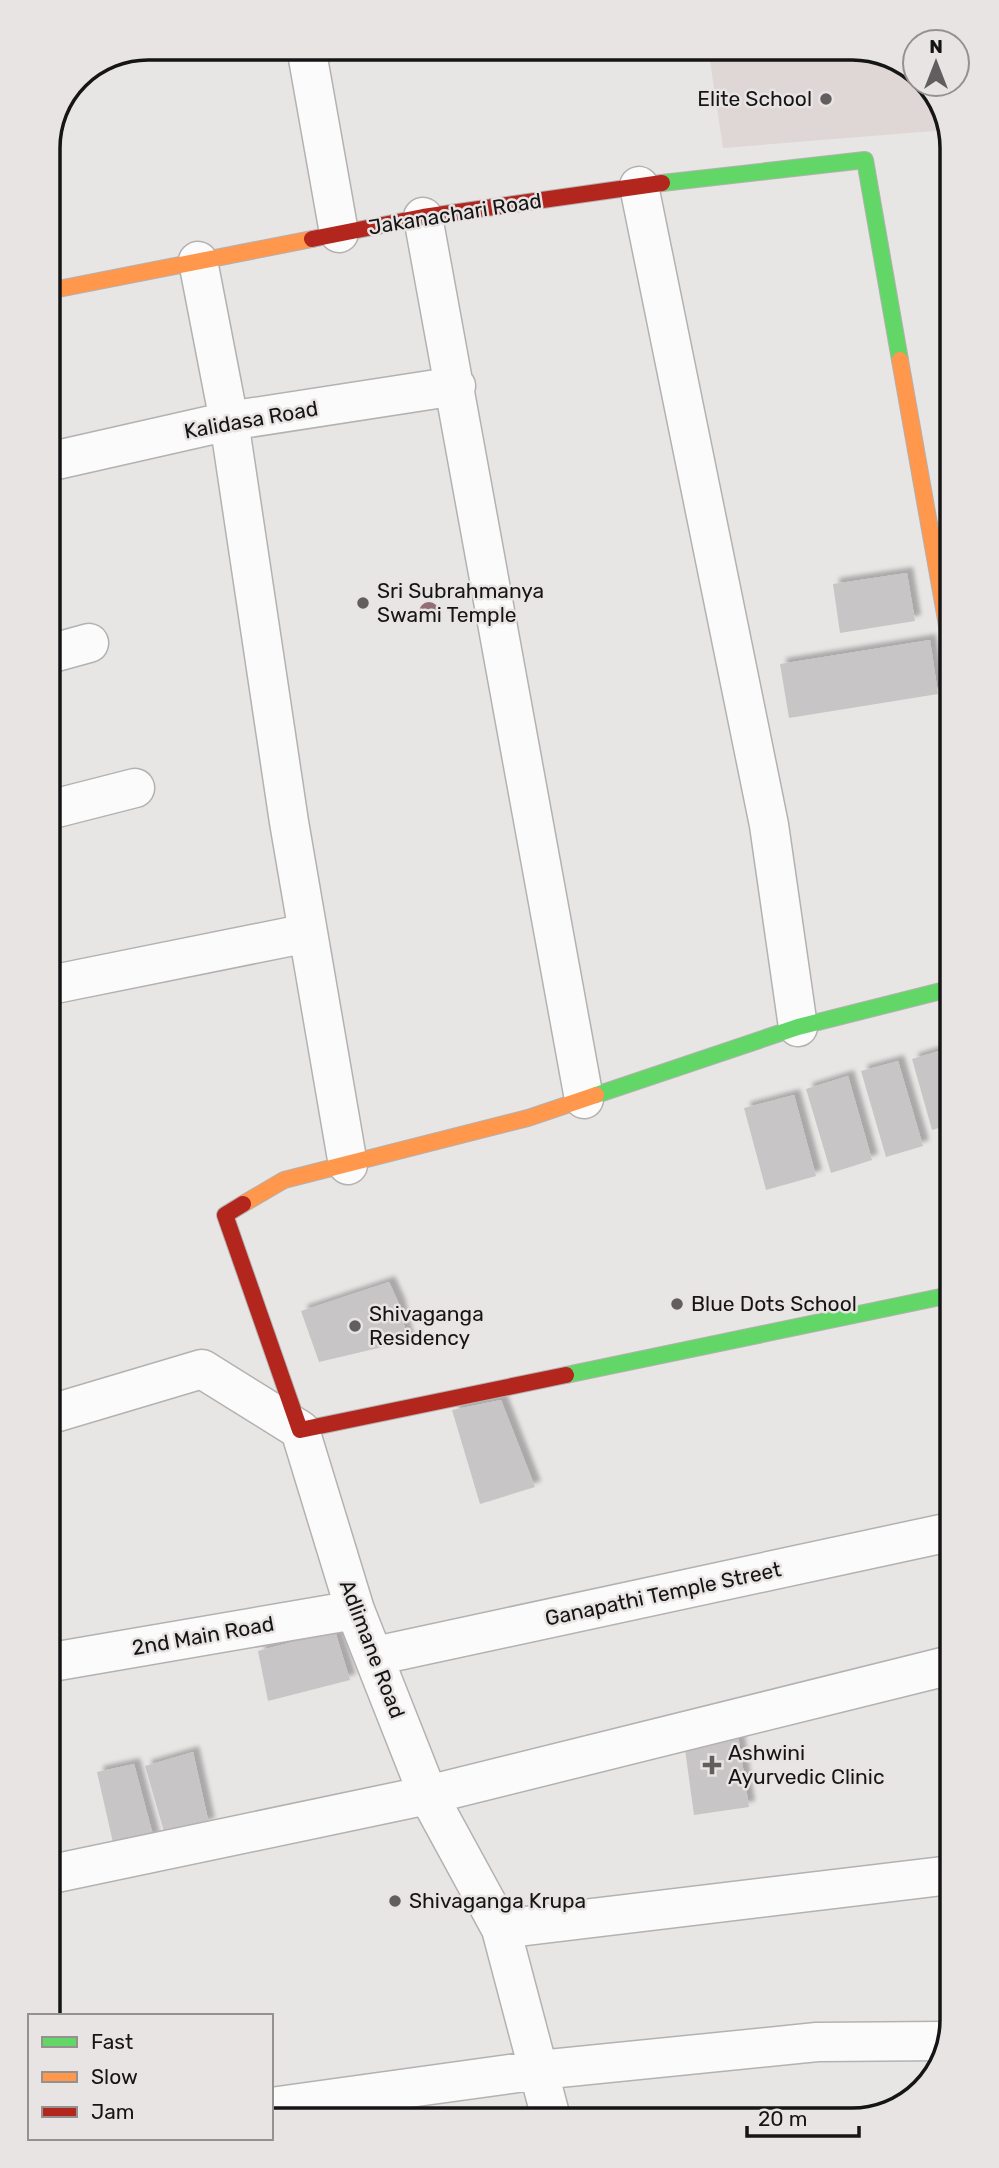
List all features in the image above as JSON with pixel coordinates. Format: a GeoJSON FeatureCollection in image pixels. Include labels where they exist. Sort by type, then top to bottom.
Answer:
{"type":"FeatureCollection","features":[{"type":"Feature","properties":{"kind":"street"},"geometry":{"type":"LineString","coordinates":[[308,60],[339,233]]}},
{"type":"Feature","properties":{"kind":"street","name":"Jakanachari Road"},"geometry":{"type":"LineString","coordinates":[[60,289],[423,217],[639,186],[865,160],[940,586]]}},
{"type":"Feature","properties":{"kind":"street"},"geometry":{"type":"LineString","coordinates":[[639,186],[769,825],[798,1027]]}},
{"type":"Feature","properties":{"kind":"street"},"geometry":{"type":"LineString","coordinates":[[423,217],[456,386],[584,1099]]}},
{"type":"Feature","properties":{"kind":"street"},"geometry":{"type":"LineString","coordinates":[[198,261],[229,421],[307,933],[348,1165]]}},
{"type":"Feature","properties":{"kind":"street","name":"Kalidasa Road"},"geometry":{"type":"LineString","coordinates":[[60,459],[229,421],[456,386]]}},
{"type":"Feature","properties":{"kind":"street"},"geometry":{"type":"LineString","coordinates":[[60,651],[89,643]]}},
{"type":"Feature","properties":{"kind":"street"},"geometry":{"type":"LineString","coordinates":[[60,807],[135,788]]}},
{"type":"Feature","properties":{"kind":"street"},"geometry":{"type":"LineString","coordinates":[[60,983],[307,933]]}},
{"type":"Feature","properties":{"kind":"street"},"geometry":{"type":"LineString","coordinates":[[300,1430],[225,1215],[284,1180],[528,1118],[798,1027],[940,991]]}},
{"type":"Feature","properties":{"kind":"street"},"geometry":{"type":"LineString","coordinates":[[60,1411],[201,1369],[300,1430],[940,1297]]}},
{"type":"Feature","properties":{"kind":"street","name":"Adlimane Road"},"geometry":{"type":"LineString","coordinates":[[300,1430],[355,1610],[428,1795],[501,1929],[548,2108]]}},
{"type":"Feature","properties":{"kind":"street","name":"Ganapathi Temple Street"},"geometry":{"type":"LineString","coordinates":[[375,1656],[940,1534]]}},
{"type":"Feature","properties":{"kind":"street","name":"2nd Main Road"},"geometry":{"type":"LineString","coordinates":[[60,1661],[355,1610]]}},
{"type":"Feature","properties":{"kind":"street"},"geometry":{"type":"LineString","coordinates":[[60,1872],[428,1795],[940,1668]]}},
{"type":"Feature","properties":{"kind":"street"},"geometry":{"type":"LineString","coordinates":[[501,1929],[940,1876]]}},
{"type":"Feature","properties":{"kind":"street"},"geometry":{"type":"LineString","coordinates":[[273,2107],[539,2070],[817,2042],[937,2042]]}},
{"type":"Feature","properties":{"kind":"shaded area","name":"Elite School"},"geometry":{"type":"Polygon","coordinates":[[[710,60],[857,60],[880,64],[901,75],[901,98],[923,98],[938,131],[723,148],[710,60]]]}},
{"type":"Feature","properties":{"kind":"building"},"geometry":{"type":"Polygon","coordinates":[[[907,573],[915,621],[840,633],[833,584],[907,573]]]}},
{"type":"Feature","properties":{"kind":"building"},"geometry":{"type":"Polygon","coordinates":[[[930,640],[938,694],[789,718],[780,664],[930,640]]]}},
{"type":"Feature","properties":{"kind":"building"},"geometry":{"type":"Polygon","coordinates":[[[940,1051],[940,1128],[932,1130],[912,1059],[940,1051]]]}},
{"type":"Feature","properties":{"kind":"building"},"geometry":{"type":"Polygon","coordinates":[[[898,1061],[923,1146],[886,1157],[861,1071],[898,1061]]]}},
{"type":"Feature","properties":{"kind":"building"},"geometry":{"type":"Polygon","coordinates":[[[848,1076],[872,1160],[831,1173],[806,1089],[848,1076]]]}},
{"type":"Feature","properties":{"kind":"building"},"geometry":{"type":"Polygon","coordinates":[[[794,1095],[816,1176],[766,1190],[744,1108],[794,1095]]]}},
{"type":"Feature","properties":{"kind":"building","name":"Shivaganga Residency"},"geometry":{"type":"Polygon","coordinates":[[[389,1282],[399,1304],[408,1341],[319,1362],[301,1311],[389,1282]]]}},
{"type":"Feature","properties":{"kind":"building"},"geometry":{"type":"Polygon","coordinates":[[[501,1400],[535,1487],[480,1504],[452,1410],[501,1400]]]}},
{"type":"Feature","properties":{"kind":"building"},"geometry":{"type":"Polygon","coordinates":[[[335,1631],[350,1680],[268,1701],[258,1651],[335,1631]]]}},
{"type":"Feature","properties":{"kind":"building"},"geometry":{"type":"Polygon","coordinates":[[[738,1735],[749,1807],[694,1815],[684,1742],[738,1735]]]}},
{"type":"Feature","properties":{"kind":"building"},"geometry":{"type":"Polygon","coordinates":[[[193,1752],[209,1824],[165,1835],[145,1766],[193,1752]]]}},
{"type":"Feature","properties":{"kind":"building"},"geometry":{"type":"Polygon","coordinates":[[[134,1764],[154,1839],[114,1847],[97,1772],[134,1764]]]}},
{"type":"Feature","properties":{"kind":"traffic: fast"},"geometry":{"type":"LineString","coordinates":[[662,183],[865,160],[900,360]]}},
{"type":"Feature","properties":{"kind":"traffic: fast"},"geometry":{"type":"LineString","coordinates":[[596,1095],[798,1027],[940,991]]}},
{"type":"Feature","properties":{"kind":"traffic: fast"},"geometry":{"type":"LineString","coordinates":[[566,1375],[940,1297]]}},
{"type":"Feature","properties":{"kind":"traffic: slow"},"geometry":{"type":"LineString","coordinates":[[60,289],[312,239]]}},
{"type":"Feature","properties":{"kind":"traffic: slow"},"geometry":{"type":"LineString","coordinates":[[900,360],[940,586]]}},
{"type":"Feature","properties":{"kind":"traffic: slow"},"geometry":{"type":"LineString","coordinates":[[243,1204],[284,1180],[528,1118],[596,1095]]}},
{"type":"Feature","properties":{"kind":"traffic: jam"},"geometry":{"type":"LineString","coordinates":[[312,239],[423,217],[662,183]]}},
{"type":"Feature","properties":{"kind":"traffic: jam"},"geometry":{"type":"LineString","coordinates":[[243,1204],[225,1215],[300,1430],[566,1375]]}},
{"type":"Feature","properties":{"kind":"place","name":"Elite School"},"geometry":{"type":"Point","coordinates":[826,99]}},
{"type":"Feature","properties":{"kind":"place","name":"Sri Subrahmanya Swami Temple"},"geometry":{"type":"Point","coordinates":[363,603]}},
{"type":"Feature","properties":{"kind":"place","name":"Blue Dots School"},"geometry":{"type":"Point","coordinates":[677,1304]}},
{"type":"Feature","properties":{"kind":"place","name":"Shivaganga Residency"},"geometry":{"type":"Point","coordinates":[355,1326]}},
{"type":"Feature","properties":{"kind":"place","name":"Ashwini Ayurvedic Clinic"},"geometry":{"type":"Point","coordinates":[712,1765]}},
{"type":"Feature","properties":{"kind":"place","name":"Shivaganga Krupa"},"geometry":{"type":"Point","coordinates":[395,1901]}}]}
